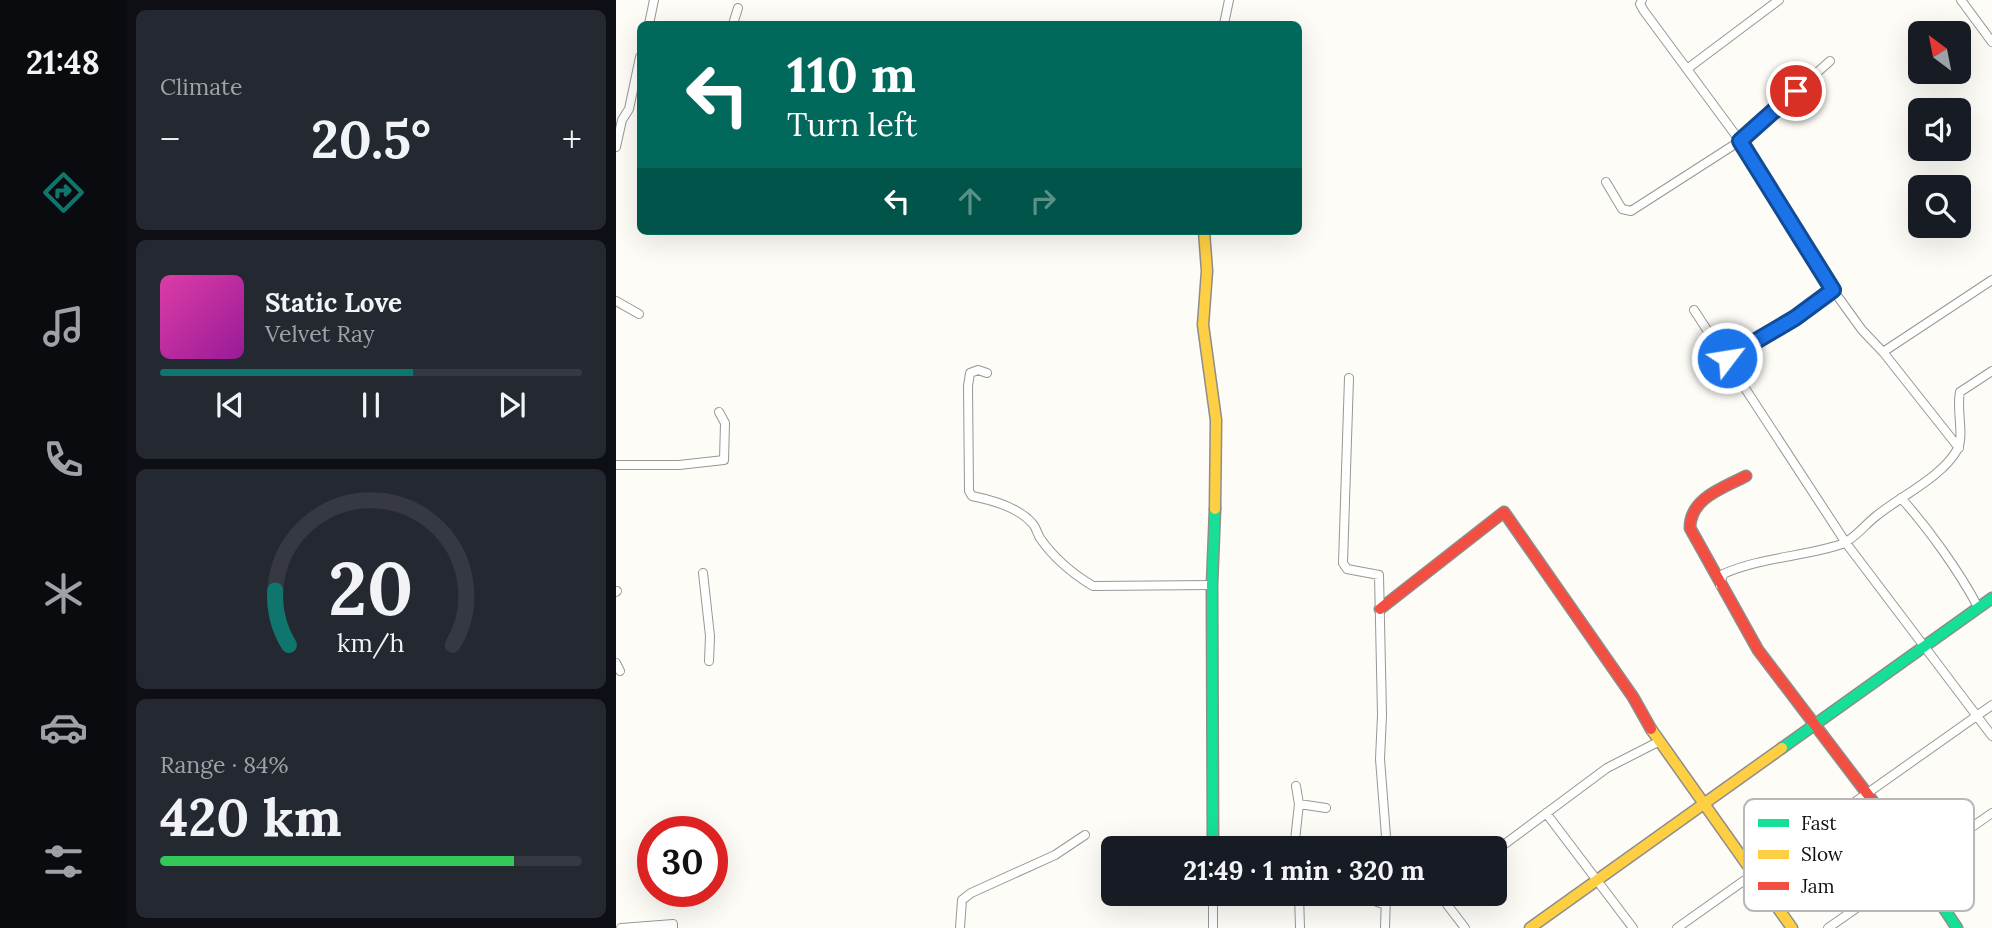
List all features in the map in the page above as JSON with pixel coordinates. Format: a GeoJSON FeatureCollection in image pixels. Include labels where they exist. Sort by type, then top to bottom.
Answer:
{"type":"FeatureCollection","features":[{"type":"Feature","properties":{"kind":"street"},"geometry":{"type":"LineString","coordinates":[[652,21],[654,0]]}},
{"type":"Feature","properties":{"kind":"street"},"geometry":{"type":"LineString","coordinates":[[1224,21],[1229,0]]}},
{"type":"Feature","properties":{"kind":"street"},"geometry":{"type":"LineString","coordinates":[[1642,0],[1640,4],[1644,11],[1740,141],[1833,290],[1862,330],[1883,352],[1959,449]]}},
{"type":"Feature","properties":{"kind":"street"},"geometry":{"type":"LineString","coordinates":[[1688,69],[1779,0]]}},
{"type":"Feature","properties":{"kind":"street"},"geometry":{"type":"LineString","coordinates":[[1961,0],[1992,43]]}},
{"type":"Feature","properties":{"kind":"street"},"geometry":{"type":"LineString","coordinates":[[734,21],[738,8]]}},
{"type":"Feature","properties":{"kind":"street"},"geometry":{"type":"LineString","coordinates":[[1606,182],[1622,209],[1631,211],[1740,141],[1830,61]]}},
{"type":"Feature","properties":{"kind":"street"},"geometry":{"type":"LineString","coordinates":[[616,147],[622,120],[629,109],[637,71]]}},
{"type":"Feature","properties":{"kind":"street"},"geometry":{"type":"LineString","coordinates":[[1204,235],[1207,271],[1203,326],[1216,432],[1213,836]]}},
{"type":"Feature","properties":{"kind":"street"},"geometry":{"type":"LineString","coordinates":[[1883,352],[1992,280]]}},
{"type":"Feature","properties":{"kind":"street"},"geometry":{"type":"LineString","coordinates":[[1727,358],[1795,318],[1833,290]]}},
{"type":"Feature","properties":{"kind":"street"},"geometry":{"type":"LineString","coordinates":[[616,302],[639,314]]}},
{"type":"Feature","properties":{"kind":"street"},"geometry":{"type":"LineString","coordinates":[[1694,310],[1846,542],[1992,736]]}},
{"type":"Feature","properties":{"kind":"street"},"geometry":{"type":"LineString","coordinates":[[988,373],[978,370],[970,373],[968,386],[969,491],[972,496],[999,502],[1032,523],[1041,538],[1064,564],[1093,586],[1213,585]]}},
{"type":"Feature","properties":{"kind":"street"},"geometry":{"type":"LineString","coordinates":[[1720,585],[1724,574],[1742,565],[1846,542],[1942,468],[1959,449],[1961,434],[1956,407],[1960,392],[1992,371]]}},
{"type":"Feature","properties":{"kind":"street"},"geometry":{"type":"LineString","coordinates":[[1349,378],[1343,562],[1347,569],[1379,575],[1380,759],[1386,836]]}},
{"type":"Feature","properties":{"kind":"street"},"geometry":{"type":"LineString","coordinates":[[616,465],[679,465],[724,460],[725,424],[719,412]]}},
{"type":"Feature","properties":{"kind":"street"},"geometry":{"type":"LineString","coordinates":[[1746,476],[1693,506],[1688,518],[1690,528],[1758,650],[1871,799]]}},
{"type":"Feature","properties":{"kind":"street"},"geometry":{"type":"LineString","coordinates":[[1901,498],[1927,529],[1967,586],[1978,607]]}},
{"type":"Feature","properties":{"kind":"street"},"geometry":{"type":"LineString","coordinates":[[1380,609],[1504,512],[1633,698],[1658,742],[1744,862]]}},
{"type":"Feature","properties":{"kind":"street"},"geometry":{"type":"LineString","coordinates":[[702,573],[710,636],[709,661]]}},
{"type":"Feature","properties":{"kind":"street"},"geometry":{"type":"LineString","coordinates":[[1530,928],[1992,598]]}},
{"type":"Feature","properties":{"kind":"street"},"geometry":{"type":"LineString","coordinates":[[1859,799],[1992,705]]}},
{"type":"Feature","properties":{"kind":"street"},"geometry":{"type":"LineString","coordinates":[[1507,842],[1607,768],[1658,742]]}},
{"type":"Feature","properties":{"kind":"street"},"geometry":{"type":"LineString","coordinates":[[1295,836],[1299,804],[1296,786]]}},
{"type":"Feature","properties":{"kind":"street"},"geometry":{"type":"LineString","coordinates":[[1299,804],[1326,808]]}},
{"type":"Feature","properties":{"kind":"street"},"geometry":{"type":"LineString","coordinates":[[1546,813],[1633,928]]}},
{"type":"Feature","properties":{"kind":"street"},"geometry":{"type":"LineString","coordinates":[[1974,826],[1992,813]]}},
{"type":"Feature","properties":{"kind":"street"},"geometry":{"type":"LineString","coordinates":[[960,928],[962,900],[971,893],[1055,855],[1085,835]]}},
{"type":"Feature","properties":{"kind":"street"},"geometry":{"type":"LineString","coordinates":[[1677,928],[1744,882]]}},
{"type":"Feature","properties":{"kind":"street"},"geometry":{"type":"LineString","coordinates":[[1213,906],[1213,928]]}},
{"type":"Feature","properties":{"kind":"street"},"geometry":{"type":"LineString","coordinates":[[1299,906],[1300,928]]}},
{"type":"Feature","properties":{"kind":"street"},"geometry":{"type":"LineString","coordinates":[[1385,928],[1386,906]]}},
{"type":"Feature","properties":{"kind":"street"},"geometry":{"type":"LineString","coordinates":[[1448,906],[1465,928]]}},
{"type":"Feature","properties":{"kind":"street"},"geometry":{"type":"LineString","coordinates":[[1780,911],[1792,928]]}},
{"type":"Feature","properties":{"kind":"street"},"geometry":{"type":"LineString","coordinates":[[1828,928],[1852,911]]}},
{"type":"Feature","properties":{"kind":"street"},"geometry":{"type":"LineString","coordinates":[[1946,911],[1957,928]]}},
{"type":"Feature","properties":{"kind":"street"},"geometry":{"type":"LineString","coordinates":[[621,928],[673,924],[673,928]]}},
{"type":"Feature","properties":{"kind":"traffic: fast"},"geometry":{"type":"LineString","coordinates":[[1213,836],[1212,585],[1215,509]]}},
{"type":"Feature","properties":{"kind":"traffic: fast"},"geometry":{"type":"LineString","coordinates":[[1782,748],[1992,598]]}},
{"type":"Feature","properties":{"kind":"traffic: fast"},"geometry":{"type":"LineString","coordinates":[[1946,911],[1957,928]]}},
{"type":"Feature","properties":{"kind":"traffic: slow"},"geometry":{"type":"LineString","coordinates":[[1204,235],[1207,271],[1203,325],[1216,420],[1215,509]]}},
{"type":"Feature","properties":{"kind":"traffic: slow"},"geometry":{"type":"LineString","coordinates":[[1651,729],[1744,860]]}},
{"type":"Feature","properties":{"kind":"traffic: slow"},"geometry":{"type":"LineString","coordinates":[[1530,928],[1782,748]]}},
{"type":"Feature","properties":{"kind":"traffic: slow"},"geometry":{"type":"LineString","coordinates":[[1780,911],[1792,928]]}},
{"type":"Feature","properties":{"kind":"traffic: jam"},"geometry":{"type":"LineString","coordinates":[[1746,476],[1709,495],[1696,509],[1690,528],[1758,650],[1871,799]]}},
{"type":"Feature","properties":{"kind":"traffic: jam"},"geometry":{"type":"LineString","coordinates":[[1380,609],[1504,512],[1633,697],[1651,729]]}},
{"type":"Feature","properties":{"kind":"route"},"geometry":{"type":"LineString","coordinates":[[1727,358],[1795,318],[1833,290],[1740,141],[1796,91]]}}]}
